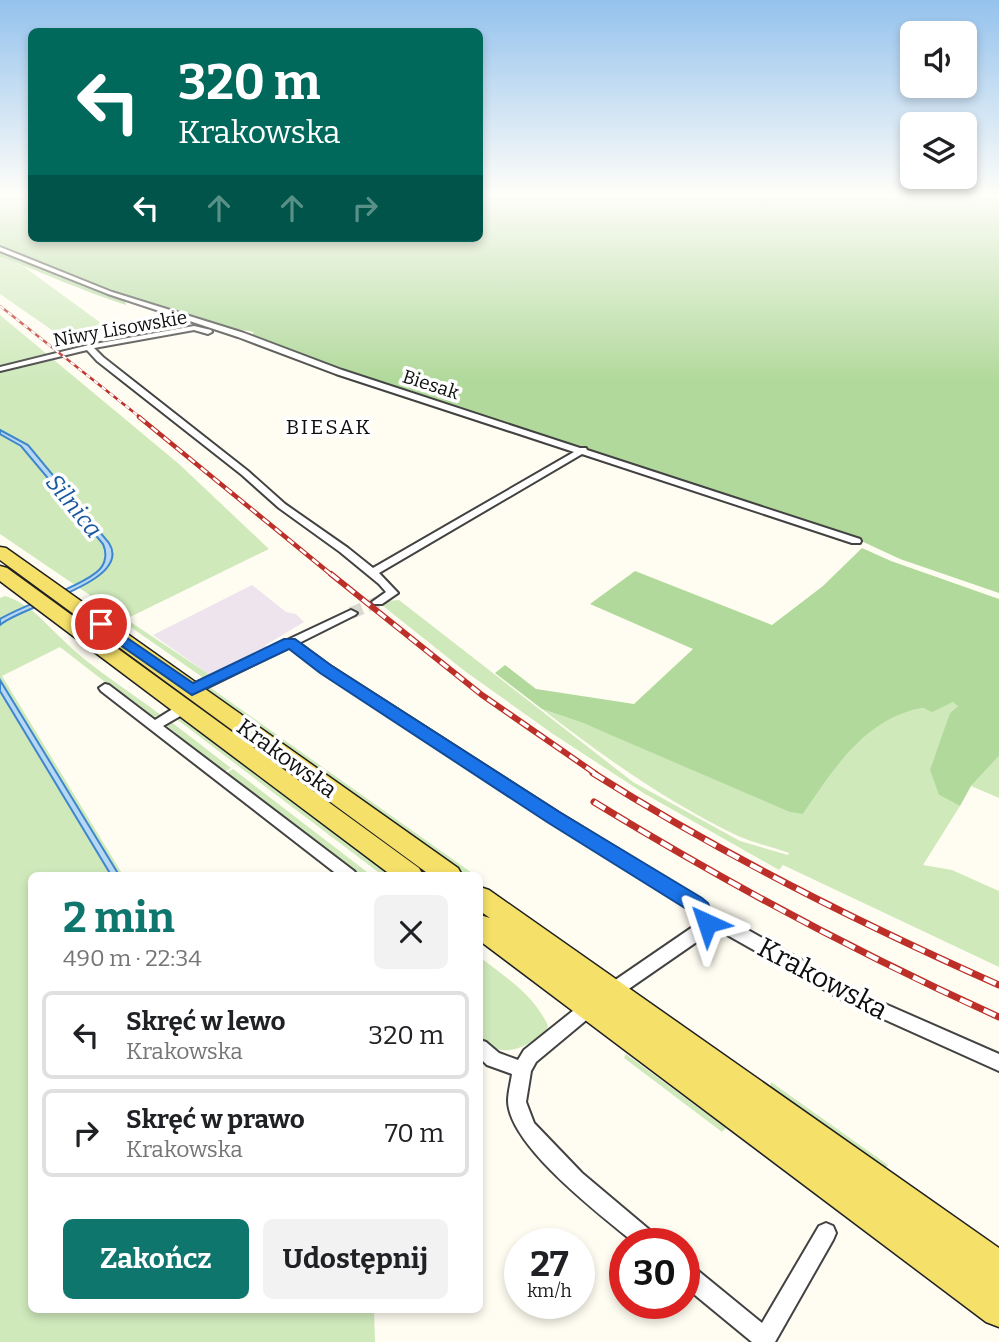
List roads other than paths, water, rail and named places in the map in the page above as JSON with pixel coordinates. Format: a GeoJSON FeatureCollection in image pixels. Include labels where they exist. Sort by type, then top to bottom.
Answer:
{"type":"FeatureCollection","features":[{"type":"Feature","properties":{"kind":"main road","name":"Krakowska"},"geometry":{"type":"LineString","coordinates":[[0,552],[50,598],[188,699],[445,872]]}},
{"type":"Feature","properties":{"kind":"main road","name":"Krakowska"},"geometry":{"type":"LineString","coordinates":[[0,572],[50,598]]}},
{"type":"Feature","properties":{"kind":"main road","name":"Krakowska"},"geometry":{"type":"LineString","coordinates":[[188,699],[406,872]]}},
{"type":"Feature","properties":{"kind":"main road"},"geometry":{"type":"LineString","coordinates":[[483,900],[601,1000],[999,1309]]}},
{"type":"Feature","properties":{"kind":"main road"},"geometry":{"type":"LineString","coordinates":[[483,928],[601,1000],[999,1270]]}},
{"type":"Feature","properties":{"kind":"street","name":"Biesak"},"geometry":{"type":"LineString","coordinates":[[22,258],[110,293],[246,337],[356,378],[856,541]]}},
{"type":"Feature","properties":{"kind":"street","name":"Niwy Lisowskie"},"geometry":{"type":"LineString","coordinates":[[0,369],[89,347],[194,328],[233,339],[246,337]]}},
{"type":"Feature","properties":{"kind":"street"},"geometry":{"type":"LineString","coordinates":[[89,347],[100,359],[245,473],[280,505],[329,538],[372,573],[391,591],[388,597],[378,602]]}},
{"type":"Feature","properties":{"kind":"street"},"geometry":{"type":"LineString","coordinates":[[372,573],[583,450]]}},
{"type":"Feature","properties":{"kind":"street"},"geometry":{"type":"LineString","coordinates":[[154,726],[188,699],[290,642],[351,613]]}},
{"type":"Feature","properties":{"kind":"street","name":"Krakowska"},"geometry":{"type":"LineString","coordinates":[[290,642],[326,669],[520,795],[695,904],[706,917],[726,925],[854,998],[999,1063]]}},
{"type":"Feature","properties":{"kind":"street"},"geometry":{"type":"LineString","coordinates":[[105,688],[345,872]]}},
{"type":"Feature","properties":{"kind":"street"},"geometry":{"type":"LineString","coordinates":[[632,1228],[575,1180],[526,1128],[517,1102],[522,1069],[530,1056],[601,1000],[705,927],[706,917]]}},
{"type":"Feature","properties":{"kind":"street"},"geometry":{"type":"LineString","coordinates":[[483,1051],[492,1059],[522,1069]]}},
{"type":"Feature","properties":{"kind":"street"},"geometry":{"type":"LineString","coordinates":[[700,1286],[764,1341],[826,1233]]}},
{"type":"Feature","properties":{"kind":"water","name":"Silnica"},"geometry":{"type":"Polygon","coordinates":[[[0,430],[28,445],[109,543],[112,557],[105,570],[91,581],[0,625],[0,619],[91,576],[101,567],[105,554],[103,544],[21,446],[0,434],[0,430]]]}},
{"type":"Feature","properties":{"kind":"water"},"geometry":{"type":"Polygon","coordinates":[[[0,680],[117,872],[109,872],[0,691],[0,680]]]}},
{"type":"Feature","properties":{"kind":"tunnel"},"geometry":{"type":"LineString","coordinates":[[351,613],[378,602]]}},
{"type":"Feature","properties":{"kind":"railway"},"geometry":{"type":"LineString","coordinates":[[0,306],[141,418]]}},
{"type":"Feature","properties":{"kind":"railway"},"geometry":{"type":"LineString","coordinates":[[139,417],[333,576]]}},
{"type":"Feature","properties":{"kind":"railway"},"geometry":{"type":"LineString","coordinates":[[331,574],[482,695],[596,774]]}},
{"type":"Feature","properties":{"kind":"railway"},"geometry":{"type":"LineString","coordinates":[[593,773],[742,860],[895,937],[999,985]]}},
{"type":"Feature","properties":{"kind":"railway"},"geometry":{"type":"LineString","coordinates":[[594,802],[793,916],[999,1017]]}},
{"type":"Feature","properties":{"kind":"district","name":"BIESAK"},"geometry":{"type":"Point","coordinates":[329,427]}}]}
